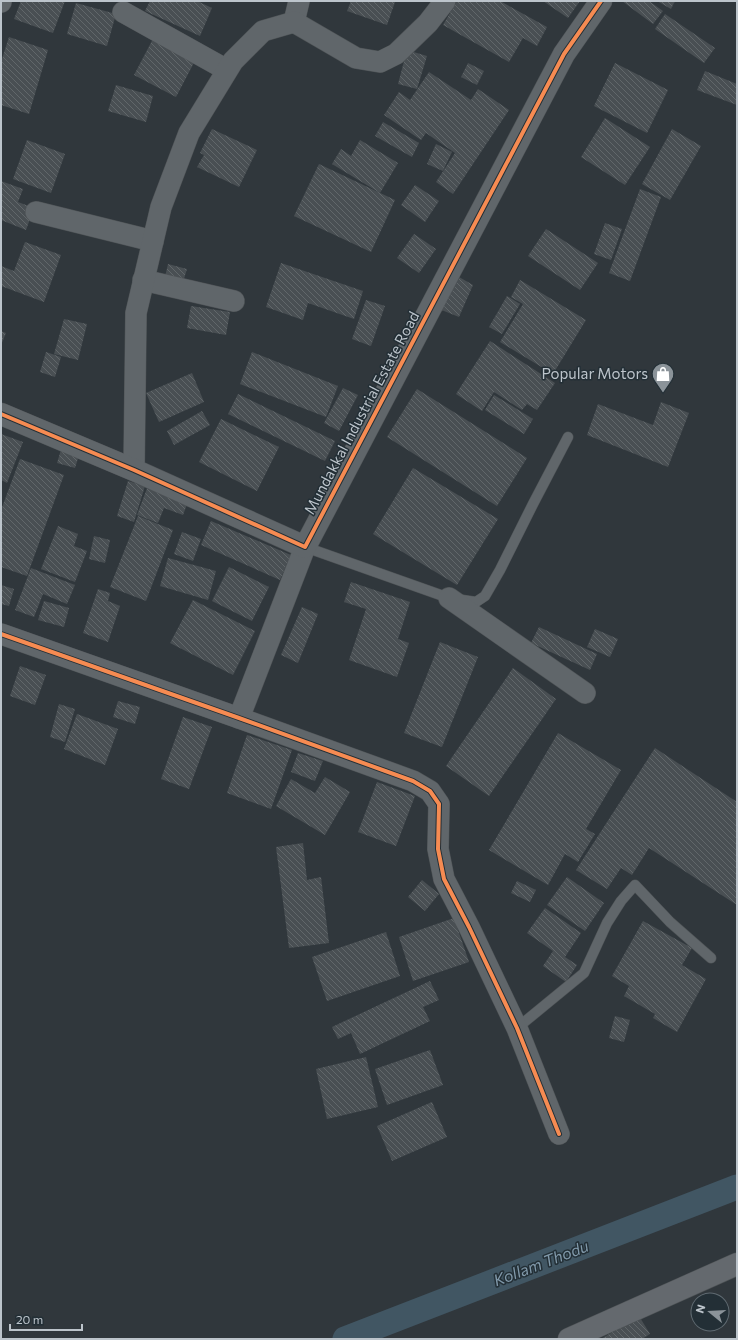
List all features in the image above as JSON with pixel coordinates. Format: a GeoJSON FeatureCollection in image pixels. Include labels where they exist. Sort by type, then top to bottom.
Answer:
{"type":"FeatureCollection","features":[{"type":"Feature","properties":{"kind":"main road"},"geometry":{"type":"LineString","coordinates":[[569,1339],[737,1264]]}},
{"type":"Feature","properties":{"kind":"street"},"geometry":{"type":"LineString","coordinates":[[294,22],[299,1]]}},
{"type":"Feature","properties":{"kind":"street"},"geometry":{"type":"LineString","coordinates":[[134,470],[136,313],[143,280],[161,207],[189,133],[233,60],[263,31],[294,22],[356,58],[380,62],[396,54],[428,23],[445,1]]}},
{"type":"Feature","properties":{"kind":"street","name":"Mundakkal Industrial Estate Road"},"geometry":{"type":"LineString","coordinates":[[305,547],[564,54],[601,1]]}},
{"type":"Feature","properties":{"kind":"street"},"geometry":{"type":"LineString","coordinates":[[123,12],[227,70]]}},
{"type":"Feature","properties":{"kind":"street"},"geometry":{"type":"LineString","coordinates":[[36,212],[153,240]]}},
{"type":"Feature","properties":{"kind":"street"},"geometry":{"type":"LineString","coordinates":[[143,280],[234,301]]}},
{"type":"Feature","properties":{"kind":"street"},"geometry":{"type":"LineString","coordinates":[[1,414],[134,470],[305,547],[239,718]]}},
{"type":"Feature","properties":{"kind":"street"},"geometry":{"type":"LineString","coordinates":[[449,598],[585,693]]}},
{"type":"Feature","properties":{"kind":"street"},"geometry":{"type":"LineString","coordinates":[[1,634],[413,781],[430,791],[439,804],[438,849],[444,879],[469,927],[516,1028],[559,1134]]}},
{"type":"Feature","properties":{"kind":"lane"},"geometry":{"type":"LineString","coordinates":[[305,547],[449,598],[476,602],[485,596],[500,570],[568,437]]}},
{"type":"Feature","properties":{"kind":"lane"},"geometry":{"type":"LineString","coordinates":[[516,1028],[584,973],[607,924],[621,901],[635,885],[670,922],[711,958]]}},
{"type":"Feature","properties":{"kind":"building"},"geometry":{"type":"Polygon","coordinates":[[[21,1],[65,1],[53,33],[14,19],[21,1]]]}},
{"type":"Feature","properties":{"kind":"building"},"geometry":{"type":"Polygon","coordinates":[[[150,1],[197,1],[212,8],[200,36],[145,11],[150,1]]]}},
{"type":"Feature","properties":{"kind":"building"},"geometry":{"type":"Polygon","coordinates":[[[351,1],[395,2],[387,25],[347,11],[351,1]]]}},
{"type":"Feature","properties":{"kind":"building"},"geometry":{"type":"Polygon","coordinates":[[[457,1],[500,1],[547,27],[537,46],[523,38],[509,62],[443,25],[457,1]]]}},
{"type":"Feature","properties":{"kind":"building"},"geometry":{"type":"Polygon","coordinates":[[[543,1],[580,1],[568,18],[543,1]]]}},
{"type":"Feature","properties":{"kind":"building"},"geometry":{"type":"Polygon","coordinates":[[[622,1],[649,1],[663,11],[653,24],[622,1]]]}},
{"type":"Feature","properties":{"kind":"building"},"geometry":{"type":"Polygon","coordinates":[[[657,1],[675,1],[671,9],[657,1]]]}},
{"type":"Feature","properties":{"kind":"building"},"geometry":{"type":"Polygon","coordinates":[[[76,3],[116,14],[107,46],[67,34],[76,3]]]}},
{"type":"Feature","properties":{"kind":"building"},"geometry":{"type":"Polygon","coordinates":[[[665,14],[715,48],[704,63],[655,29],[665,14]]]}},
{"type":"Feature","properties":{"kind":"building"},"geometry":{"type":"Polygon","coordinates":[[[155,35],[197,57],[176,97],[134,75],[155,35]]]}},
{"type":"Feature","properties":{"kind":"building"},"geometry":{"type":"Polygon","coordinates":[[[9,37],[48,50],[29,114],[1,105],[1,62],[9,37]]]}},
{"type":"Feature","properties":{"kind":"building"},"geometry":{"type":"Polygon","coordinates":[[[407,50],[427,56],[417,89],[398,84],[407,50]]]}},
{"type":"Feature","properties":{"kind":"building"},"geometry":{"type":"Polygon","coordinates":[[[468,63],[484,71],[477,85],[461,77],[468,63]]]}},
{"type":"Feature","properties":{"kind":"building"},"geometry":{"type":"Polygon","coordinates":[[[615,63],[668,90],[647,133],[594,106],[615,63]]]}},
{"type":"Feature","properties":{"kind":"building"},"geometry":{"type":"Polygon","coordinates":[[[705,71],[737,84],[737,105],[697,90],[705,71]]]}},
{"type":"Feature","properties":{"kind":"building"},"geometry":{"type":"Polygon","coordinates":[[[429,72],[471,100],[478,89],[509,110],[453,194],[436,182],[455,153],[426,133],[421,140],[384,115],[399,92],[410,100],[429,72]]]}},
{"type":"Feature","properties":{"kind":"building"},"geometry":{"type":"Polygon","coordinates":[[[116,85],[153,96],[146,122],[108,111],[116,85]]]}},
{"type":"Feature","properties":{"kind":"building"},"geometry":{"type":"Polygon","coordinates":[[[605,118],[650,147],[625,185],[581,157],[605,118]]]}},
{"type":"Feature","properties":{"kind":"building"},"geometry":{"type":"Polygon","coordinates":[[[383,122],[419,143],[412,157],[375,136],[383,122]]]}},
{"type":"Feature","properties":{"kind":"building"},"geometry":{"type":"Polygon","coordinates":[[[212,129],[257,150],[239,187],[197,167],[204,155],[200,153],[212,129]]]}},
{"type":"Feature","properties":{"kind":"building"},"geometry":{"type":"Polygon","coordinates":[[[672,129],[701,146],[670,200],[642,184],[672,129]]]}},
{"type":"Feature","properties":{"kind":"building"},"geometry":{"type":"Polygon","coordinates":[[[27,140],[65,154],[51,193],[13,179],[27,140]]]}},
{"type":"Feature","properties":{"kind":"building"},"geometry":{"type":"Polygon","coordinates":[[[360,140],[398,163],[380,193],[332,164],[341,149],[351,156],[360,140]]]}},
{"type":"Feature","properties":{"kind":"building"},"geometry":{"type":"Polygon","coordinates":[[[436,144],[452,152],[443,171],[427,164],[436,144]]]}},
{"type":"Feature","properties":{"kind":"building"},"geometry":{"type":"Polygon","coordinates":[[[319,164],[395,200],[371,252],[294,216],[319,164]]]}},
{"type":"Feature","properties":{"kind":"building"},"geometry":{"type":"Polygon","coordinates":[[[1,181],[23,189],[18,202],[34,208],[26,230],[1,220],[1,181]]]}},
{"type":"Feature","properties":{"kind":"building"},"geometry":{"type":"Polygon","coordinates":[[[415,185],[439,201],[425,222],[401,205],[415,185]]]}},
{"type":"Feature","properties":{"kind":"building"},"geometry":{"type":"Polygon","coordinates":[[[640,189],[661,197],[630,281],[609,273],[640,189]]]}},
{"type":"Feature","properties":{"kind":"building"},"geometry":{"type":"Polygon","coordinates":[[[605,223],[622,229],[611,260],[594,254],[605,223]]]}},
{"type":"Feature","properties":{"kind":"building"},"geometry":{"type":"Polygon","coordinates":[[[546,229],[598,263],[580,290],[528,256],[546,229]]]}},
{"type":"Feature","properties":{"kind":"building"},"geometry":{"type":"Polygon","coordinates":[[[414,234],[436,249],[419,273],[397,258],[414,234]]]}},
{"type":"Feature","properties":{"kind":"building"},"geometry":{"type":"Polygon","coordinates":[[[25,242],[61,255],[44,302],[1,286],[1,266],[14,271],[25,242]]]}},
{"type":"Feature","properties":{"kind":"building"},"geometry":{"type":"Polygon","coordinates":[[[281,263],[363,291],[354,319],[308,303],[303,320],[266,307],[281,263]]]}},
{"type":"Feature","properties":{"kind":"building"},"geometry":{"type":"Polygon","coordinates":[[[168,264],[187,269],[183,282],[165,277],[168,264]]]}},
{"type":"Feature","properties":{"kind":"building"},"geometry":{"type":"Polygon","coordinates":[[[452,273],[473,285],[459,317],[434,307],[452,273]]]}},
{"type":"Feature","properties":{"kind":"building"},"geometry":{"type":"Polygon","coordinates":[[[520,280],[586,320],[553,374],[500,342],[523,304],[511,297],[520,280]]]}},
{"type":"Feature","properties":{"kind":"building"},"geometry":{"type":"Polygon","coordinates":[[[507,296],[520,304],[502,334],[489,327],[507,296]]]}},
{"type":"Feature","properties":{"kind":"building"},"geometry":{"type":"Polygon","coordinates":[[[366,300],[385,306],[371,346],[352,339],[366,300]]]}},
{"type":"Feature","properties":{"kind":"building"},"geometry":{"type":"Polygon","coordinates":[[[191,306],[230,312],[226,335],[187,328],[191,306]]]}},
{"type":"Feature","properties":{"kind":"building"},"geometry":{"type":"Polygon","coordinates":[[[64,319],[87,324],[78,360],[54,354],[64,319]]]}},
{"type":"Feature","properties":{"kind":"building"},"geometry":{"type":"Polygon","coordinates":[[[1,331],[6,333],[1,345],[1,331]]]}},
{"type":"Feature","properties":{"kind":"building"},"geometry":{"type":"Polygon","coordinates":[[[490,341],[555,383],[537,410],[527,404],[522,410],[494,392],[482,411],[456,394],[490,341]]]}},
{"type":"Feature","properties":{"kind":"building"},"geometry":{"type":"Polygon","coordinates":[[[46,352],[61,357],[55,377],[40,372],[46,352]]]}},
{"type":"Feature","properties":{"kind":"building"},"geometry":{"type":"Polygon","coordinates":[[[252,352],[338,386],[326,417],[240,384],[252,352]]]}},
{"type":"Feature","properties":{"kind":"building"},"geometry":{"type":"Polygon","coordinates":[[[192,373],[204,402],[159,422],[146,393],[192,373]]]}},
{"type":"Feature","properties":{"kind":"building"},"geometry":{"type":"Polygon","coordinates":[[[343,388],[358,395],[339,431],[324,423],[343,388]]]}},
{"type":"Feature","properties":{"kind":"building"},"geometry":{"type":"Polygon","coordinates":[[[417,389],[527,458],[497,506],[387,437],[417,389]]]}},
{"type":"Feature","properties":{"kind":"building"},"geometry":{"type":"Polygon","coordinates":[[[238,394],[335,441],[325,461],[228,414],[238,394]]]}},
{"type":"Feature","properties":{"kind":"building"},"geometry":{"type":"Polygon","coordinates":[[[494,395],[533,419],[524,434],[485,410],[494,395]]]}},
{"type":"Feature","properties":{"kind":"building"},"geometry":{"type":"Polygon","coordinates":[[[661,402],[689,413],[668,467],[587,435],[598,404],[653,425],[661,402]]]}},
{"type":"Feature","properties":{"kind":"building"},"geometry":{"type":"Polygon","coordinates":[[[202,411],[210,425],[174,445],[167,431],[202,411]]]}},
{"type":"Feature","properties":{"kind":"building"},"geometry":{"type":"Polygon","coordinates":[[[221,419],[279,447],[257,491],[199,462],[221,419]]]}},
{"type":"Feature","properties":{"kind":"building"},"geometry":{"type":"Polygon","coordinates":[[[1,434],[23,442],[7,483],[1,480],[1,434]]]}},
{"type":"Feature","properties":{"kind":"building"},"geometry":{"type":"Polygon","coordinates":[[[63,443],[81,449],[75,468],[57,463],[63,443]]]}},
{"type":"Feature","properties":{"kind":"building"},"geometry":{"type":"Polygon","coordinates":[[[20,459],[64,475],[27,576],[1,567],[1,510],[20,459]]]}},
{"type":"Feature","properties":{"kind":"building"},"geometry":{"type":"Polygon","coordinates":[[[413,468],[498,519],[457,585],[373,534],[413,468]]]}},
{"type":"Feature","properties":{"kind":"building"},"geometry":{"type":"Polygon","coordinates":[[[128,481],[145,486],[134,522],[117,516],[128,481]]]}},
{"type":"Feature","properties":{"kind":"building"},"geometry":{"type":"Polygon","coordinates":[[[149,483],[189,499],[183,515],[164,508],[158,523],[137,515],[149,483]]]}},
{"type":"Feature","properties":{"kind":"building"},"geometry":{"type":"Polygon","coordinates":[[[138,516],[173,530],[146,601],[110,587],[138,516]]]}},
{"type":"Feature","properties":{"kind":"building"},"geometry":{"type":"Polygon","coordinates":[[[211,521],[291,555],[280,580],[201,545],[211,521]]]}},
{"type":"Feature","properties":{"kind":"building"},"geometry":{"type":"Polygon","coordinates":[[[58,526],[78,534],[74,546],[87,551],[75,582],[41,569],[58,526]]]}},
{"type":"Feature","properties":{"kind":"building"},"geometry":{"type":"Polygon","coordinates":[[[182,532],[201,539],[193,561],[174,554],[182,532]]]}},
{"type":"Feature","properties":{"kind":"building"},"geometry":{"type":"Polygon","coordinates":[[[94,536],[110,540],[105,563],[89,559],[94,536]]]}},
{"type":"Feature","properties":{"kind":"building"},"geometry":{"type":"Polygon","coordinates":[[[168,558],[216,571],[208,600],[160,586],[168,558]]]}},
{"type":"Feature","properties":{"kind":"building"},"geometry":{"type":"Polygon","coordinates":[[[229,567],[269,587],[252,621],[212,601],[229,567]]]}},
{"type":"Feature","properties":{"kind":"building"},"geometry":{"type":"Polygon","coordinates":[[[31,568],[75,585],[67,604],[43,594],[34,617],[15,610],[31,568]]]}},
{"type":"Feature","properties":{"kind":"building"},"geometry":{"type":"Polygon","coordinates":[[[351,582],[410,602],[398,639],[409,643],[397,677],[349,660],[366,609],[344,602],[351,582]]]}},
{"type":"Feature","properties":{"kind":"building"},"geometry":{"type":"Polygon","coordinates":[[[1,585],[14,589],[9,606],[1,604],[1,585]]]}},
{"type":"Feature","properties":{"kind":"building"},"geometry":{"type":"Polygon","coordinates":[[[98,589],[110,593],[108,601],[120,606],[108,642],[83,633],[98,589]]]}},
{"type":"Feature","properties":{"kind":"building"},"geometry":{"type":"Polygon","coordinates":[[[193,600],[255,631],[233,675],[170,643],[193,600]]]}},
{"type":"Feature","properties":{"kind":"building"},"geometry":{"type":"Polygon","coordinates":[[[44,601],[69,608],[64,627],[38,620],[44,601]]]}},
{"type":"Feature","properties":{"kind":"building"},"geometry":{"type":"Polygon","coordinates":[[[302,607],[318,614],[298,663],[281,655],[302,607]]]}},
{"type":"Feature","properties":{"kind":"building"},"geometry":{"type":"Polygon","coordinates":[[[539,627],[597,654],[590,670],[531,643],[539,627]]]}},
{"type":"Feature","properties":{"kind":"building"},"geometry":{"type":"Polygon","coordinates":[[[595,629],[618,639],[610,657],[587,647],[595,629]]]}},
{"type":"Feature","properties":{"kind":"building"},"geometry":{"type":"Polygon","coordinates":[[[440,642],[478,657],[442,747],[404,733],[440,642]]]}},
{"type":"Feature","properties":{"kind":"building"},"geometry":{"type":"Polygon","coordinates":[[[20,666],[46,675],[35,705],[10,696],[20,666]]]}},
{"type":"Feature","properties":{"kind":"building"},"geometry":{"type":"Polygon","coordinates":[[[513,668],[556,699],[489,796],[446,766],[513,668]]]}},
{"type":"Feature","properties":{"kind":"building"},"geometry":{"type":"Polygon","coordinates":[[[118,701],[140,707],[135,724],[113,717],[118,701]]]}},
{"type":"Feature","properties":{"kind":"building"},"geometry":{"type":"Polygon","coordinates":[[[59,704],[75,709],[65,742],[50,737],[59,704]]]}},
{"type":"Feature","properties":{"kind":"building"},"geometry":{"type":"Polygon","coordinates":[[[77,714],[118,729],[105,765],[64,749],[77,714]]]}},
{"type":"Feature","properties":{"kind":"building"},"geometry":{"type":"Polygon","coordinates":[[[183,717],[212,727],[189,789],[161,779],[183,717]]]}},
{"type":"Feature","properties":{"kind":"building"},"geometry":{"type":"Polygon","coordinates":[[[558,733],[621,770],[586,829],[595,834],[578,862],[565,854],[548,885],[489,850],[558,733]]]}},
{"type":"Feature","properties":{"kind":"building"},"geometry":{"type":"Polygon","coordinates":[[[247,735],[292,750],[271,809],[227,793],[247,735]]]}},
{"type":"Feature","properties":{"kind":"building"},"geometry":{"type":"Polygon","coordinates":[[[655,748],[737,802],[737,905],[649,848],[632,875],[621,868],[607,889],[576,870],[655,748]]]}},
{"type":"Feature","properties":{"kind":"building"},"geometry":{"type":"Polygon","coordinates":[[[298,753],[323,761],[315,781],[291,772],[298,753]]]}},
{"type":"Feature","properties":{"kind":"building"},"geometry":{"type":"Polygon","coordinates":[[[325,777],[350,792],[325,835],[276,806],[291,779],[315,793],[325,777]]]}},
{"type":"Feature","properties":{"kind":"building"},"geometry":{"type":"Polygon","coordinates":[[[377,782],[415,796],[396,846],[358,832],[377,782]]]}},
{"type":"Feature","properties":{"kind":"building"},"geometry":{"type":"Polygon","coordinates":[[[303,843],[307,880],[321,877],[329,943],[289,948],[276,847],[303,843]]]}},
{"type":"Feature","properties":{"kind":"building"},"geometry":{"type":"Polygon","coordinates":[[[567,877],[604,903],[585,931],[547,905],[567,877]]]}},
{"type":"Feature","properties":{"kind":"building"},"geometry":{"type":"Polygon","coordinates":[[[422,880],[439,894],[425,911],[408,897],[422,880]]]}},
{"type":"Feature","properties":{"kind":"building"},"geometry":{"type":"Polygon","coordinates":[[[517,881],[536,890],[530,902],[511,893],[517,881]]]}},
{"type":"Feature","properties":{"kind":"building"},"geometry":{"type":"Polygon","coordinates":[[[545,908],[581,933],[565,957],[577,965],[566,982],[543,966],[553,951],[527,933],[545,908]]]}},
{"type":"Feature","properties":{"kind":"building"},"geometry":{"type":"Polygon","coordinates":[[[454,918],[469,962],[413,981],[399,937],[454,918]]]}},
{"type":"Feature","properties":{"kind":"building"},"geometry":{"type":"Polygon","coordinates":[[[643,921],[692,948],[682,965],[706,979],[677,1032],[653,1018],[655,1014],[624,996],[629,986],[612,976],[643,921]]]}},
{"type":"Feature","properties":{"kind":"building"},"geometry":{"type":"Polygon","coordinates":[[[386,932],[400,976],[327,1001],[312,957],[386,932]]]}},
{"type":"Feature","properties":{"kind":"building"},"geometry":{"type":"Polygon","coordinates":[[[430,981],[439,1000],[423,1007],[430,1021],[360,1054],[351,1033],[338,1039],[332,1027],[430,981]]]}},
{"type":"Feature","properties":{"kind":"building"},"geometry":{"type":"Polygon","coordinates":[[[615,1016],[630,1020],[624,1042],[609,1038],[615,1016]]]}},
{"type":"Feature","properties":{"kind":"building"},"geometry":{"type":"Polygon","coordinates":[[[430,1050],[443,1085],[387,1105],[375,1069],[430,1050]]]}},
{"type":"Feature","properties":{"kind":"building"},"geometry":{"type":"Polygon","coordinates":[[[366,1057],[378,1107],[327,1119],[316,1069],[366,1057]]]}},
{"type":"Feature","properties":{"kind":"building"},"geometry":{"type":"Polygon","coordinates":[[[432,1102],[447,1137],[392,1161],[377,1126],[432,1102]]]}},
{"type":"Feature","properties":{"kind":"building"},"geometry":{"type":"Polygon","coordinates":[[[639,1316],[650,1334],[642,1339],[601,1339],[639,1316]]]}},
{"type":"Feature","properties":{"kind":"waterway","name":"Kollam Thodu"},"geometry":{"type":"LineString","coordinates":[[345,1339],[737,1187]]}},
{"type":"Feature","properties":{"kind":"cycle path"},"geometry":{"type":"LineString","coordinates":[[1,414],[134,470],[305,547],[564,54],[601,1]]}},
{"type":"Feature","properties":{"kind":"cycle path"},"geometry":{"type":"LineString","coordinates":[[1,634],[413,781],[430,791],[439,804],[438,849],[444,879],[469,927],[517,1028],[559,1134]]}},
{"type":"Feature","properties":{"kind":"place","name":"Popular Motors"},"geometry":{"type":"Point","coordinates":[663,394]}}]}
